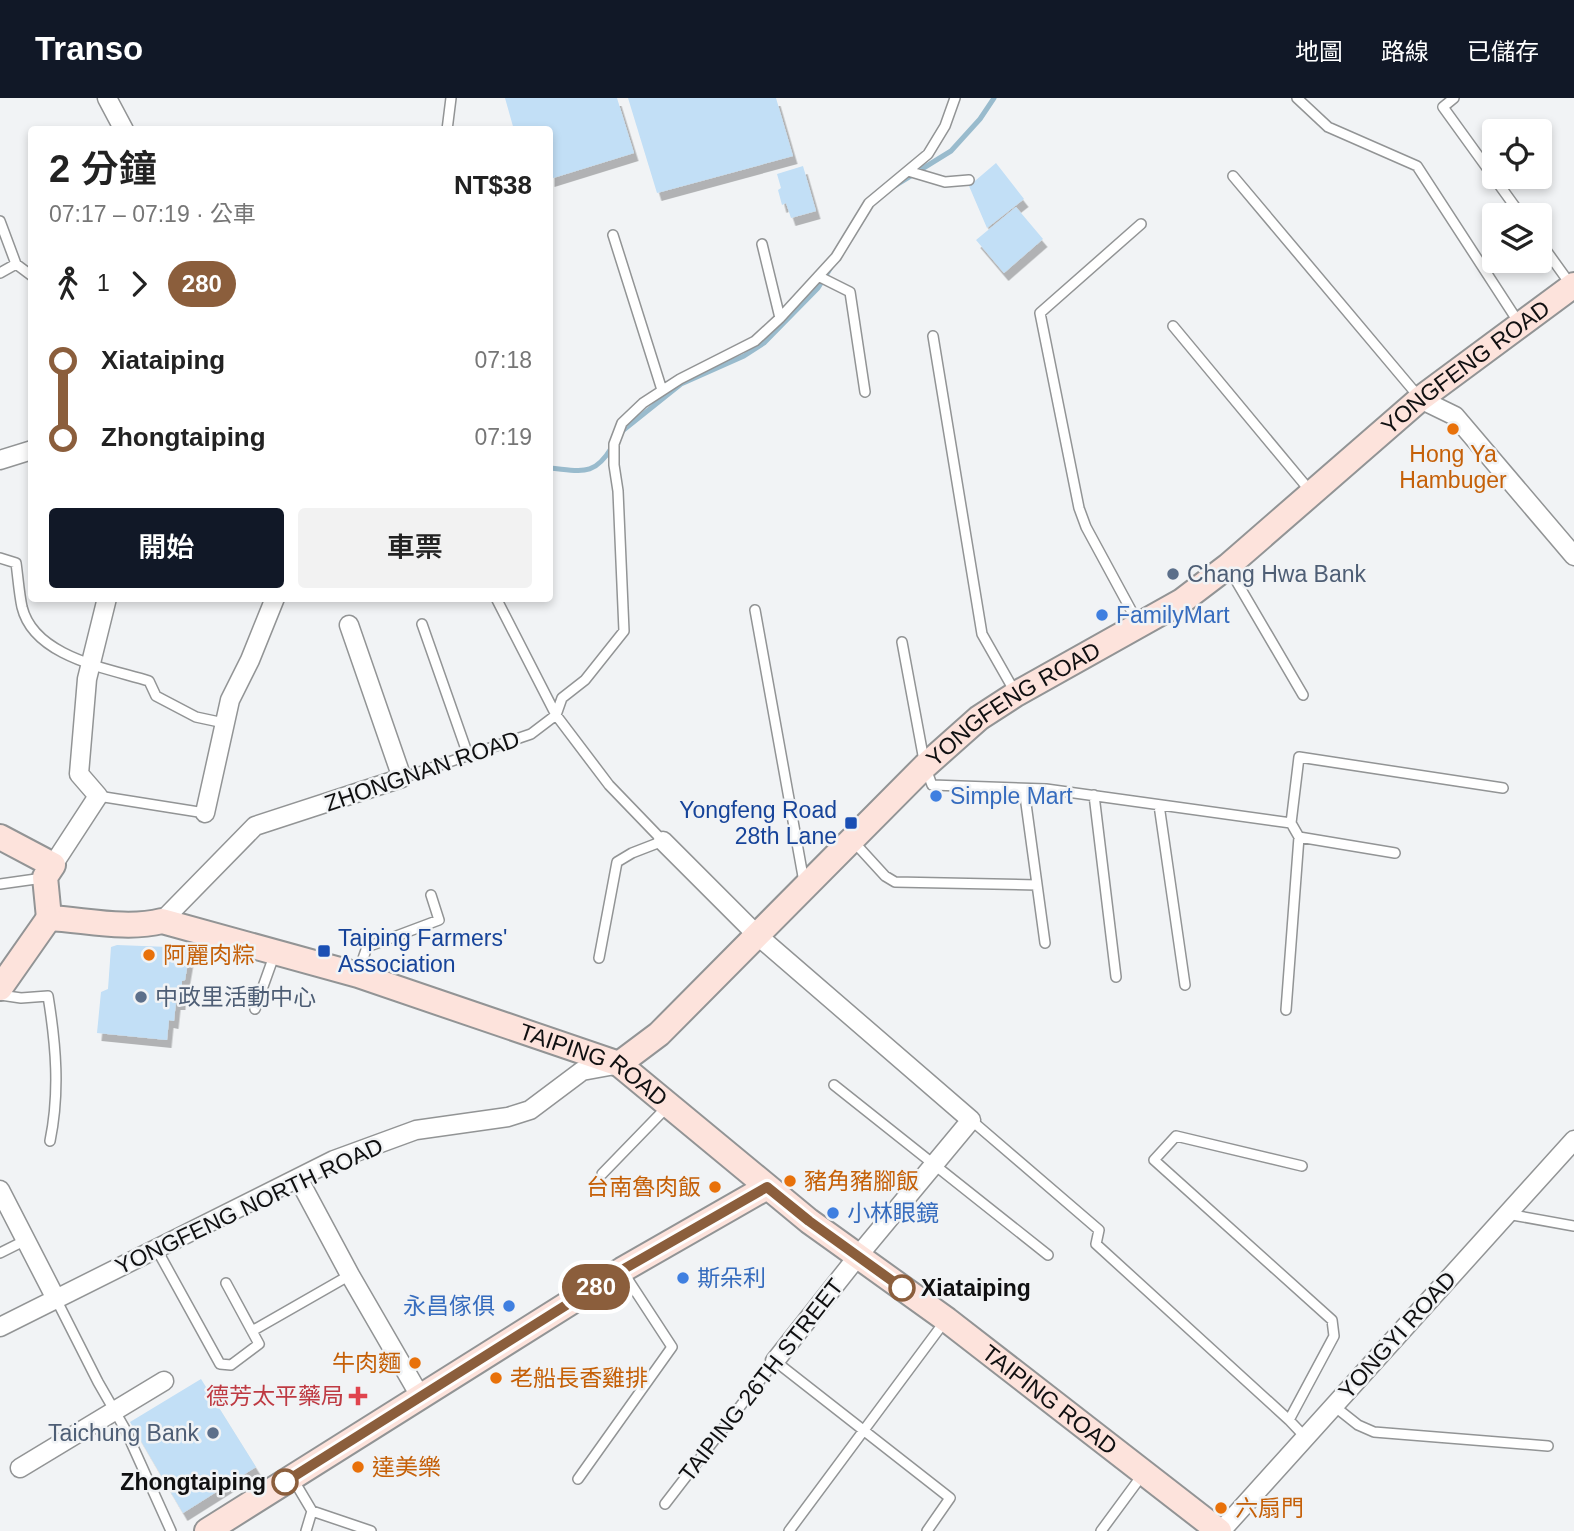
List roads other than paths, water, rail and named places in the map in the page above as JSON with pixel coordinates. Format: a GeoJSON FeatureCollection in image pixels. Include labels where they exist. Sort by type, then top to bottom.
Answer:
{"type":"FeatureCollection","features":[{"type":"Feature","properties":{"kind":"street"},"geometry":{"type":"LineString","coordinates":[[107,98],[122,126]]}},
{"type":"Feature","properties":{"kind":"street","name":"YONGFENG ROAD"},"geometry":{"type":"LineString","coordinates":[[619,1064],[659,1034],[925,766],[979,718],[1016,694],[1182,601],[1228,566],[1420,399],[1573,286]]}},
{"type":"Feature","properties":{"kind":"street"},"geometry":{"type":"LineString","coordinates":[[1420,399],[1455,416],[1574,556]]}},
{"type":"Feature","properties":{"kind":"street"},"geometry":{"type":"LineString","coordinates":[[0,460],[28,451]]}},
{"type":"Feature","properties":{"kind":"street"},"geometry":{"type":"LineString","coordinates":[[0,988],[49,918],[49,872],[97,796],[79,774],[90,662],[106,602]]}},
{"type":"Feature","properties":{"kind":"street"},"geometry":{"type":"LineString","coordinates":[[205,813],[224,723],[235,687],[250,660],[273,602]]}},
{"type":"Feature","properties":{"kind":"street"},"geometry":{"type":"LineString","coordinates":[[349,625],[402,778]]}},
{"type":"Feature","properties":{"kind":"street","name":"ZHONGNAN ROAD"},"geometry":{"type":"LineString","coordinates":[[162,921],[256,826],[402,778]]}},
{"type":"Feature","properties":{"kind":"street"},"geometry":{"type":"LineString","coordinates":[[0,837],[49,872]]}},
{"type":"Feature","properties":{"kind":"street"},"geometry":{"type":"LineString","coordinates":[[663,841],[757,935],[971,1120]]}},
{"type":"Feature","properties":{"kind":"street","name":"TAIPING ROAD"},"geometry":{"type":"LineString","coordinates":[[49,918],[146,925],[162,921],[358,975],[619,1064],[809,1221],[947,1320],[1220,1531]]}},
{"type":"Feature","properties":{"kind":"street","name":"YONGFENG NORTH ROAD"},"geometry":{"type":"LineString","coordinates":[[0,1327],[354,1152],[416,1130],[508,1117],[530,1110],[582,1071],[619,1064]]}},
{"type":"Feature","properties":{"kind":"street","name":"TAIPING 26TH STREET"},"geometry":{"type":"LineString","coordinates":[[775,1360],[971,1120]]}},
{"type":"Feature","properties":{"kind":"street","name":"YONGYI ROAD"},"geometry":{"type":"LineString","coordinates":[[1220,1531],[1574,1140]]}},
{"type":"Feature","properties":{"kind":"street"},"geometry":{"type":"LineString","coordinates":[[298,1178],[420,1396]]}},
{"type":"Feature","properties":{"kind":"street"},"geometry":{"type":"LineString","coordinates":[[207,1531],[622,1270],[767,1187]]}},
{"type":"Feature","properties":{"kind":"street"},"geometry":{"type":"LineString","coordinates":[[0,1190],[56,1298]]}},
{"type":"Feature","properties":{"kind":"street"},"geometry":{"type":"LineString","coordinates":[[20,1468],[164,1381]]}},
{"type":"Feature","properties":{"kind":"lane"},"geometry":{"type":"LineString","coordinates":[[448,126],[451,98]]}},
{"type":"Feature","properties":{"kind":"lane","name":"ZHONGNAN ROAD"},"geometry":{"type":"LineString","coordinates":[[402,778],[531,734],[556,715],[562,698],[584,680],[624,631],[614,444],[622,423],[662,390],[755,341],[780,318],[836,257],[869,203],[928,154],[945,126],[955,98]]}},
{"type":"Feature","properties":{"kind":"lane"},"geometry":{"type":"LineString","coordinates":[[1297,98],[1328,127],[1418,166],[1520,324]]}},
{"type":"Feature","properties":{"kind":"lane"},"geometry":{"type":"LineString","coordinates":[[1454,98],[1443,107],[1512,203]]}},
{"type":"Feature","properties":{"kind":"lane"},"geometry":{"type":"LineString","coordinates":[[908,172],[944,182],[969,180]]}},
{"type":"Feature","properties":{"kind":"lane"},"geometry":{"type":"LineString","coordinates":[[1233,176],[1420,399]]}},
{"type":"Feature","properties":{"kind":"lane"},"geometry":{"type":"LineString","coordinates":[[0,220],[16,264],[28,273]]}},
{"type":"Feature","properties":{"kind":"lane"},"geometry":{"type":"LineString","coordinates":[[1139,625],[1086,527],[1079,508],[1040,313],[1141,224]]}},
{"type":"Feature","properties":{"kind":"lane"},"geometry":{"type":"LineString","coordinates":[[613,235],[662,390]]}},
{"type":"Feature","properties":{"kind":"lane"},"geometry":{"type":"LineString","coordinates":[[762,244],[780,318]]}},
{"type":"Feature","properties":{"kind":"lane"},"geometry":{"type":"LineString","coordinates":[[1552,258],[1573,286]]}},
{"type":"Feature","properties":{"kind":"lane"},"geometry":{"type":"LineString","coordinates":[[0,273],[16,264]]}},
{"type":"Feature","properties":{"kind":"lane"},"geometry":{"type":"LineString","coordinates":[[820,277],[850,292],[865,392]]}},
{"type":"Feature","properties":{"kind":"lane"},"geometry":{"type":"LineString","coordinates":[[1173,326],[1312,493]]}},
{"type":"Feature","properties":{"kind":"lane"},"geometry":{"type":"LineString","coordinates":[[933,336],[982,634],[1016,694]]}},
{"type":"Feature","properties":{"kind":"lane"},"geometry":{"type":"LineString","coordinates":[[0,558],[16,563],[23,609],[34,630],[54,649],[149,681],[156,696],[196,718],[224,723]]}},
{"type":"Feature","properties":{"kind":"lane"},"geometry":{"type":"LineString","coordinates":[[1228,566],[1303,695]]}},
{"type":"Feature","properties":{"kind":"lane"},"geometry":{"type":"LineString","coordinates":[[498,602],[556,715],[609,785],[663,841],[617,862],[599,957]]}},
{"type":"Feature","properties":{"kind":"lane"},"geometry":{"type":"LineString","coordinates":[[755,610],[805,887]]}},
{"type":"Feature","properties":{"kind":"lane"},"geometry":{"type":"LineString","coordinates":[[422,624],[468,755]]}},
{"type":"Feature","properties":{"kind":"lane"},"geometry":{"type":"LineString","coordinates":[[902,642],[925,766],[932,785],[1046,789],[1292,823]]}},
{"type":"Feature","properties":{"kind":"lane"},"geometry":{"type":"LineString","coordinates":[[1286,1010],[1299,837],[1292,823],[1299,757],[1503,788]]}},
{"type":"Feature","properties":{"kind":"lane"},"geometry":{"type":"LineString","coordinates":[[1024,789],[1045,943]]}},
{"type":"Feature","properties":{"kind":"lane"},"geometry":{"type":"LineString","coordinates":[[1094,795],[1116,977]]}},
{"type":"Feature","properties":{"kind":"lane"},"geometry":{"type":"LineString","coordinates":[[97,796],[205,813]]}},
{"type":"Feature","properties":{"kind":"lane"},"geometry":{"type":"LineString","coordinates":[[1159,805],[1185,985]]}},
{"type":"Feature","properties":{"kind":"lane"},"geometry":{"type":"LineString","coordinates":[[1299,837],[1395,853]]}},
{"type":"Feature","properties":{"kind":"lane"},"geometry":{"type":"LineString","coordinates":[[852,840],[885,876],[895,882],[1037,885]]}},
{"type":"Feature","properties":{"kind":"lane"},"geometry":{"type":"LineString","coordinates":[[0,884],[49,872]]}},
{"type":"Feature","properties":{"kind":"lane"},"geometry":{"type":"LineString","coordinates":[[358,975],[367,947],[439,920],[431,895]]}},
{"type":"Feature","properties":{"kind":"lane"},"geometry":{"type":"LineString","coordinates":[[255,1009],[276,951]]}},
{"type":"Feature","properties":{"kind":"lane"},"geometry":{"type":"LineString","coordinates":[[0,995],[20,998],[48,996],[57,1088],[50,1141]]}},
{"type":"Feature","properties":{"kind":"lane"},"geometry":{"type":"LineString","coordinates":[[834,1086],[1048,1255]]}},
{"type":"Feature","properties":{"kind":"lane"},"geometry":{"type":"LineString","coordinates":[[602,1174],[668,1106]]}},
{"type":"Feature","properties":{"kind":"lane"},"geometry":{"type":"LineString","coordinates":[[971,1120],[1099,1230],[1096,1244],[1306,1438]]}},
{"type":"Feature","properties":{"kind":"lane"},"geometry":{"type":"LineString","coordinates":[[1289,1420],[1334,1336],[1332,1320],[1154,1160],[1176,1136],[1302,1166]]}},
{"type":"Feature","properties":{"kind":"lane"},"geometry":{"type":"LineString","coordinates":[[1507,1214],[1574,1226]]}},
{"type":"Feature","properties":{"kind":"lane"},"geometry":{"type":"LineString","coordinates":[[0,1253],[26,1240]]}},
{"type":"Feature","properties":{"kind":"lane"},"geometry":{"type":"LineString","coordinates":[[156,1248],[220,1364],[231,1365],[259,1344],[226,1283]]}},
{"type":"Feature","properties":{"kind":"lane"},"geometry":{"type":"LineString","coordinates":[[578,1479],[672,1347],[622,1270]]}},
{"type":"Feature","properties":{"kind":"lane"},"geometry":{"type":"LineString","coordinates":[[252,1331],[350,1275]]}},
{"type":"Feature","properties":{"kind":"lane"},"geometry":{"type":"LineString","coordinates":[[56,1298],[125,1429],[171,1531]]}},
{"type":"Feature","properties":{"kind":"lane"},"geometry":{"type":"LineString","coordinates":[[789,1531],[947,1320]]}},
{"type":"Feature","properties":{"kind":"lane"},"geometry":{"type":"LineString","coordinates":[[775,1360],[950,1498],[927,1531]]}},
{"type":"Feature","properties":{"kind":"lane","name":"TAIPING 26TH STREET"},"geometry":{"type":"LineString","coordinates":[[665,1504],[775,1360]]}},
{"type":"Feature","properties":{"kind":"lane"},"geometry":{"type":"LineString","coordinates":[[1334,1406],[1358,1425],[1374,1432],[1548,1446]]}},
{"type":"Feature","properties":{"kind":"lane"},"geometry":{"type":"LineString","coordinates":[[1101,1531],[1144,1472]]}},
{"type":"Feature","properties":{"kind":"lane"},"geometry":{"type":"LineString","coordinates":[[292,1477],[313,1511],[371,1531]]}},
{"type":"Feature","properties":{"kind":"lane"},"geometry":{"type":"LineString","coordinates":[[306,1531],[313,1511]]}},
{"type":"Feature","properties":{"kind":"waterway"},"geometry":{"type":"LineString","coordinates":[[896,185],[951,151],[980,119],[994,98]]}},
{"type":"Feature","properties":{"kind":"waterway"},"geometry":{"type":"LineString","coordinates":[[621,432],[681,384],[744,356],[764,343],[818,288],[830,269]]}},
{"type":"Feature","properties":{"kind":"waterway"},"geometry":{"type":"LineString","coordinates":[[553,468],[579,471],[593,468],[612,447]]}},
{"type":"Feature","properties":{"kind":"place","name":"Hong Ya Hambuger"},"geometry":{"type":"Point","coordinates":[1453,429]}},
{"type":"Feature","properties":{"kind":"place","name":"Chang Hwa Bank"},"geometry":{"type":"Point","coordinates":[1173,574]}},
{"type":"Feature","properties":{"kind":"place","name":"FamilyMart"},"geometry":{"type":"Point","coordinates":[1102,615]}},
{"type":"Feature","properties":{"kind":"place","name":"Simple Mart"},"geometry":{"type":"Point","coordinates":[936,796]}},
{"type":"Feature","properties":{"kind":"place","name":"Yongfeng Road 28th Lane"},"geometry":{"type":"Point","coordinates":[851,823]}},
{"type":"Feature","properties":{"kind":"place","name":"Taiping Farmers' Association"},"geometry":{"type":"Point","coordinates":[324,951]}},
{"type":"Feature","properties":{"kind":"place","name":"阿麗肉粽"},"geometry":{"type":"Point","coordinates":[149,955]}},
{"type":"Feature","properties":{"kind":"place","name":"中政里活動中心"},"geometry":{"type":"Point","coordinates":[141,997]}},
{"type":"Feature","properties":{"kind":"place","name":"豬角豬腳飯"},"geometry":{"type":"Point","coordinates":[790,1181]}},
{"type":"Feature","properties":{"kind":"place","name":"台南魯肉飯"},"geometry":{"type":"Point","coordinates":[715,1187]}},
{"type":"Feature","properties":{"kind":"place","name":"小林眼鏡"},"geometry":{"type":"Point","coordinates":[833,1213]}},
{"type":"Feature","properties":{"kind":"place","name":"斯朵利"},"geometry":{"type":"Point","coordinates":[683,1278]}},
{"type":"Feature","properties":{"kind":"place","name":"Xiataiping"},"geometry":{"type":"Point","coordinates":[902,1288]}},
{"type":"Feature","properties":{"kind":"place","name":"永昌傢俱"},"geometry":{"type":"Point","coordinates":[509,1306]}},
{"type":"Feature","properties":{"kind":"place","name":"牛肉麵"},"geometry":{"type":"Point","coordinates":[415,1363]}},
{"type":"Feature","properties":{"kind":"place","name":"老船長香雞排"},"geometry":{"type":"Point","coordinates":[496,1378]}},
{"type":"Feature","properties":{"kind":"place","name":"德芳太平藥局"},"geometry":{"type":"Point","coordinates":[358,1396]}},
{"type":"Feature","properties":{"kind":"place","name":"Taichung Bank"},"geometry":{"type":"Point","coordinates":[213,1433]}},
{"type":"Feature","properties":{"kind":"place","name":"達美樂"},"geometry":{"type":"Point","coordinates":[358,1467]}},
{"type":"Feature","properties":{"kind":"place","name":"Zhongtaiping"},"geometry":{"type":"Point","coordinates":[285,1482]}},
{"type":"Feature","properties":{"kind":"place","name":"六扇門"},"geometry":{"type":"Point","coordinates":[1221,1508]}}]}
